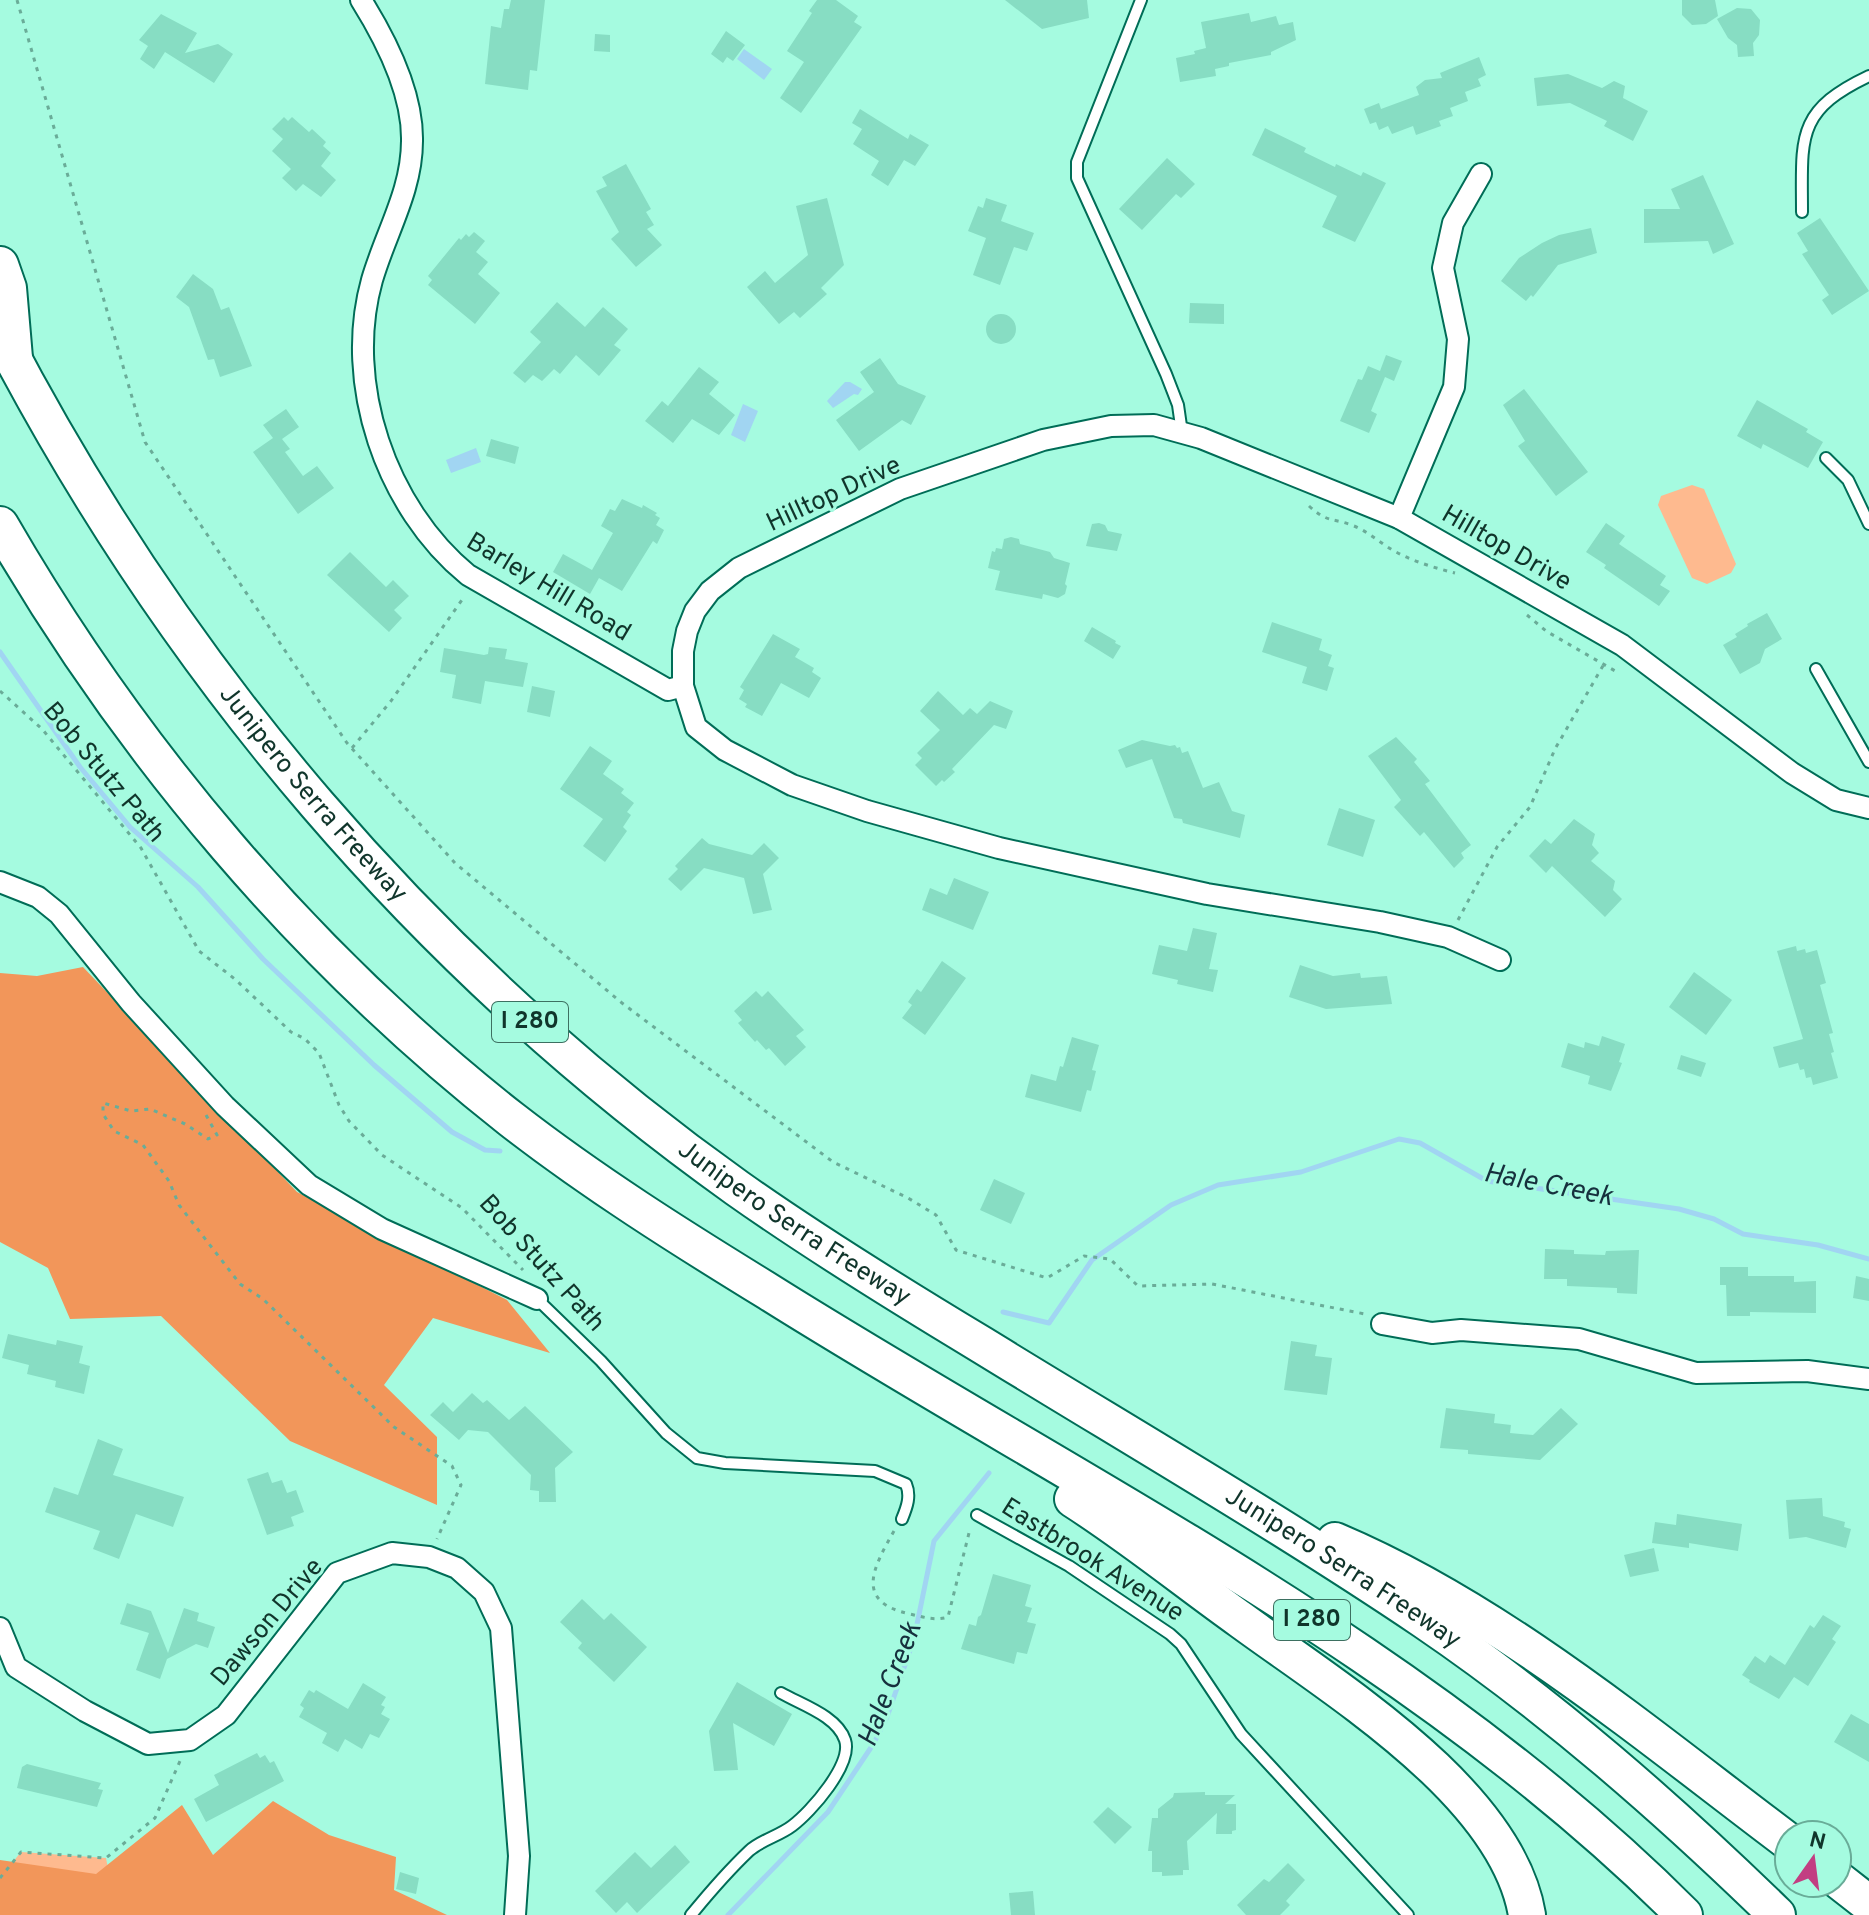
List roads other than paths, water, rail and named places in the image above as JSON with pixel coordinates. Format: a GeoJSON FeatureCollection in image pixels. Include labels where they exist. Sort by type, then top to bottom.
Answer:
{"type":"FeatureCollection","features":[{"type":"Feature","properties":{"kind":"highway"},"geometry":{"type":"LineString","coordinates":[[0,265],[8,288],[7,347]]}},
{"type":"Feature","properties":{"kind":"highway","name":"Junipero Serra Freeway"},"geometry":{"type":"LineString","coordinates":[[7,347],[115,536],[236,708],[309,798],[377,874],[467,966],[643,1117],[738,1188],[928,1312],[1228,1495],[1417,1615],[1525,1692],[1615,1764],[1777,1915]]}},
{"type":"Feature","properties":{"kind":"highway","name":"I 280"},"geometry":{"type":"LineString","coordinates":[[0,525],[41,596],[104,689],[177,787],[325,951],[424,1047],[513,1120],[618,1195],[903,1376],[1173,1533],[1397,1676],[1573,1813],[1684,1915]]}},
{"type":"Feature","properties":{"kind":"highway"},"geometry":{"type":"LineString","coordinates":[[903,1376],[1004,1455],[1085,1507],[1364,1710],[1419,1755],[1495,1835],[1518,1879],[1527,1915]]}},
{"type":"Feature","properties":{"kind":"highway"},"geometry":{"type":"LineString","coordinates":[[1228,1495],[1346,1545],[1434,1589],[1590,1693],[1773,1830]]}},
{"type":"Feature","properties":{"kind":"highway"},"geometry":{"type":"LineString","coordinates":[[1853,1892],[1869,1904]]}},
{"type":"Feature","properties":{"kind":"street","name":"Barley Hill Road"},"geometry":{"type":"LineString","coordinates":[[361,0],[382,37],[397,73],[410,113],[413,139],[408,186],[379,259],[366,310],[364,367],[374,423],[387,466],[409,506],[442,553],[476,581],[668,690],[683,686]]}},
{"type":"Feature","properties":{"kind":"street"},"geometry":{"type":"LineString","coordinates":[[1399,518],[1454,387],[1458,339],[1443,268],[1453,223],[1481,174]]}},
{"type":"Feature","properties":{"kind":"street","name":"Hilltop Drive"},"geometry":{"type":"LineString","coordinates":[[1500,960],[1448,937],[1380,922],[1207,894],[999,848],[867,811],[792,785],[725,750],[696,727],[683,686],[683,651],[695,611],[710,591],[739,568],[900,489],[1043,440],[1111,426],[1154,425],[1201,438],[1399,518],[1622,645],[1792,773],[1836,800],[1869,808]]}},
{"type":"Feature","properties":{"kind":"street"},"geometry":{"type":"LineString","coordinates":[[0,882],[38,897],[59,914],[131,1003],[225,1106],[309,1185],[382,1229],[537,1299]]}},
{"type":"Feature","properties":{"kind":"street"},"geometry":{"type":"LineString","coordinates":[[1382,1324],[1432,1333],[1461,1330],[1579,1339],[1696,1373],[1807,1371],[1869,1379]]}},
{"type":"Feature","properties":{"kind":"street","name":"Dawson Drive"},"geometry":{"type":"LineString","coordinates":[[0,1628],[16,1667],[85,1711],[148,1744],[190,1740],[226,1715],[337,1573],[392,1553],[429,1557],[457,1568],[484,1592],[501,1628],[519,1856],[515,1915]]}},
{"type":"Feature","properties":{"kind":"lane"},"geometry":{"type":"LineString","coordinates":[[1141,0],[1077,162],[1077,178],[1170,385],[1178,405],[1182,433]]}},
{"type":"Feature","properties":{"kind":"lane"},"geometry":{"type":"LineString","coordinates":[[1802,212],[1802,144],[1818,107],[1844,88],[1869,76]]}},
{"type":"Feature","properties":{"kind":"lane"},"geometry":{"type":"LineString","coordinates":[[1826,458],[1848,480],[1869,524]]}},
{"type":"Feature","properties":{"kind":"lane"},"geometry":{"type":"LineString","coordinates":[[1816,669],[1869,762]]}},
{"type":"Feature","properties":{"kind":"lane","name":"Bob Stutz Path"},"geometry":{"type":"LineString","coordinates":[[537,1299],[601,1361],[666,1433],[697,1458],[725,1463],[875,1471],[906,1484],[908,1504],[902,1519]]}},
{"type":"Feature","properties":{"kind":"lane","name":"Eastbrook Avenue"},"geometry":{"type":"LineString","coordinates":[[977,1515],[1069,1566],[1181,1644],[1241,1734],[1408,1915]]}},
{"type":"Feature","properties":{"kind":"lane"},"geometry":{"type":"LineString","coordinates":[[691,1915],[753,1848],[794,1824],[814,1804],[841,1768],[846,1754],[845,1741],[838,1728],[828,1719],[781,1693]]}},
{"type":"Feature","properties":{"kind":"water"},"geometry":{"type":"Polygon","coordinates":[[[744,49],[772,69],[764,80],[737,59],[744,49]]]}},
{"type":"Feature","properties":{"kind":"water"},"geometry":{"type":"Polygon","coordinates":[[[845,382],[862,389],[858,395],[854,394],[833,408],[827,401],[845,382]]]}},
{"type":"Feature","properties":{"kind":"water"},"geometry":{"type":"Polygon","coordinates":[[[743,404],[758,411],[745,442],[731,435],[743,404]]]}},
{"type":"Feature","properties":{"kind":"water"},"geometry":{"type":"Polygon","coordinates":[[[476,448],[481,462],[451,473],[446,460],[476,448]]]}},
{"type":"Feature","properties":{"kind":"waterway"},"geometry":{"type":"LineString","coordinates":[[0,652],[80,767],[130,827],[198,887],[263,959],[374,1065],[452,1132],[485,1150],[500,1151]]}},
{"type":"Feature","properties":{"kind":"waterway","name":"Hale Creek"},"geometry":{"type":"LineString","coordinates":[[1003,1312],[1049,1323],[1092,1260],[1171,1205],[1218,1185],[1301,1172],[1399,1139],[1420,1143],[1487,1181],[1679,1209],[1714,1219],[1743,1234],[1818,1245],[1869,1259]]}},
{"type":"Feature","properties":{"kind":"waterway","name":"Hale Creek"},"geometry":{"type":"LineString","coordinates":[[728,1915],[828,1812],[874,1743],[887,1717],[914,1639],[934,1541],[989,1473]]}}]}
